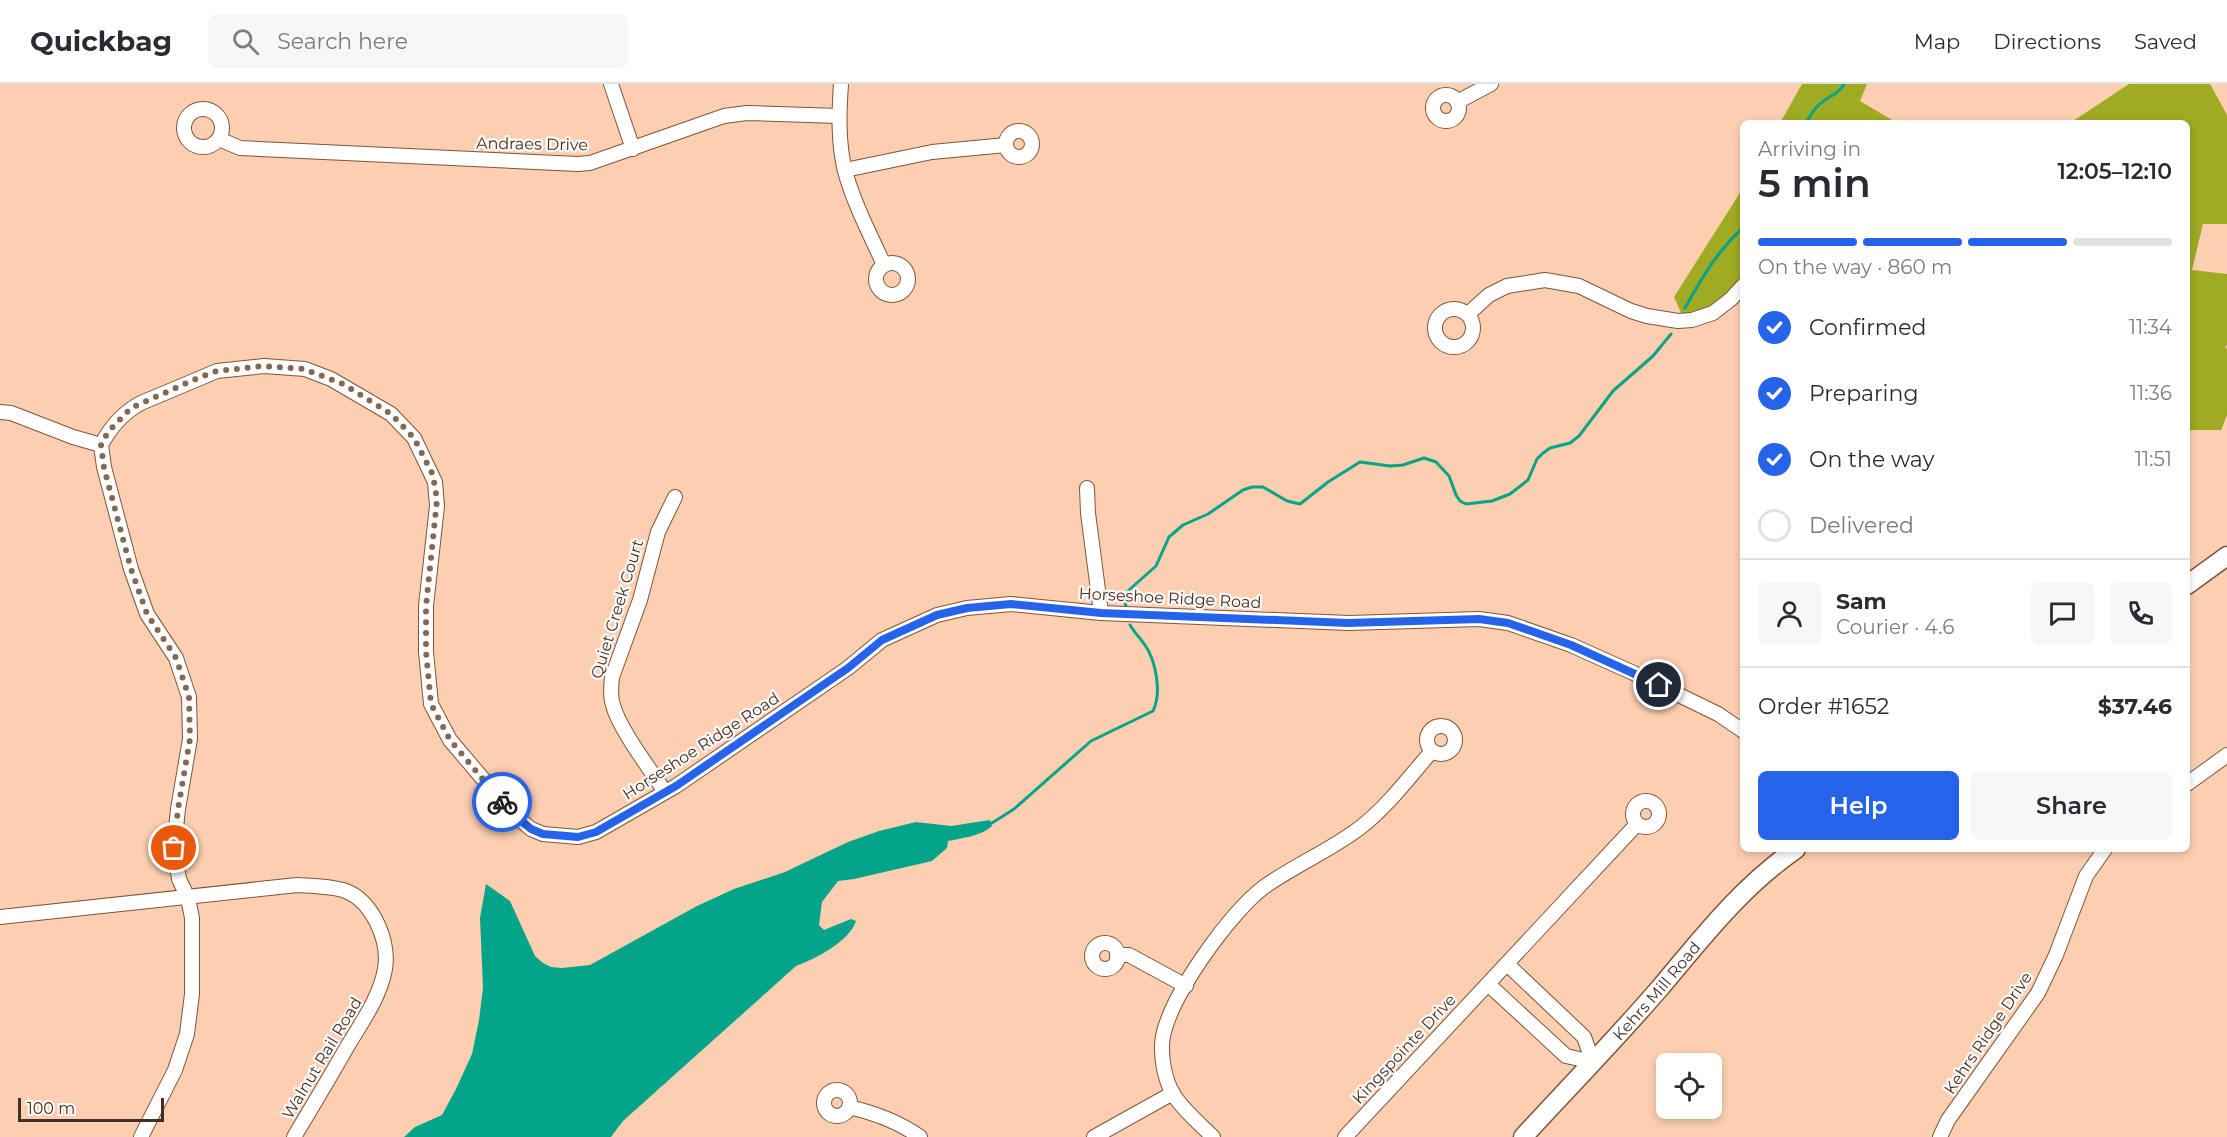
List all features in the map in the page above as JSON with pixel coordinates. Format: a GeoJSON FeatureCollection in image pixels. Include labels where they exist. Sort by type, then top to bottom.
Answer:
{"type":"FeatureCollection","features":[{"type":"Feature","properties":{"kind":"main road"},"geometry":{"type":"LineString","coordinates":[[2190,580],[2227,556]]}},
{"type":"Feature","properties":{"kind":"main road","name":"Kehrs Mill Road"},"geometry":{"type":"LineString","coordinates":[[1523,1137],[1593,1062],[1733,901],[1792,852]]}},
{"type":"Feature","properties":{"kind":"street"},"geometry":{"type":"LineString","coordinates":[[611,84],[633,148]]}},
{"type":"Feature","properties":{"kind":"street"},"geometry":{"type":"LineString","coordinates":[[841,84],[839,116],[845,170],[857,207],[884,265]]}},
{"type":"Feature","properties":{"kind":"street"},"geometry":{"type":"LineString","coordinates":[[1457,102],[1491,84]]}},
{"type":"Feature","properties":{"kind":"street","name":"Andraes Drive"},"geometry":{"type":"LineString","coordinates":[[219,138],[240,148],[578,164],[590,163],[724,116],[747,113],[839,116]]}},
{"type":"Feature","properties":{"kind":"street"},"geometry":{"type":"LineString","coordinates":[[845,170],[932,152],[1006,145]]}},
{"type":"Feature","properties":{"kind":"street"},"geometry":{"type":"LineString","coordinates":[[1468,314],[1489,295],[1507,286],[1545,280],[1579,286],[1630,311],[1678,321],[1692,320],[1713,313],[1740,289]]}},
{"type":"Feature","properties":{"kind":"street","name":"Horseshoe Ridge Road"},"geometry":{"type":"LineString","coordinates":[[101,445],[108,432],[131,408],[217,371],[264,366],[304,369],[343,384],[391,414],[414,438],[433,475],[437,506],[426,606],[427,661],[431,704],[450,740],[511,812],[531,829],[543,834],[578,837],[596,832],[665,792],[848,668],[882,640],[937,615],[967,608],[1011,604],[1101,613],[1348,623],[1479,619],[1508,623],[1571,645],[1629,671],[1718,714],[1740,728]]}},
{"type":"Feature","properties":{"kind":"street"},"geometry":{"type":"LineString","coordinates":[[0,412],[11,413],[73,437],[101,445],[104,468],[131,569],[147,614],[176,658],[189,697],[190,739],[174,848],[179,879],[188,898],[192,918],[193,971],[187,1034],[175,1070],[141,1137]]}},
{"type":"Feature","properties":{"kind":"street"},"geometry":{"type":"LineString","coordinates":[[1087,489],[1101,613]]}},
{"type":"Feature","properties":{"kind":"street","name":"Quiet Creek Court"},"geometry":{"type":"LineString","coordinates":[[665,792],[620,721],[613,706],[610,690],[612,677],[640,600],[658,532],[675,497]]}},
{"type":"Feature","properties":{"kind":"street"},"geometry":{"type":"LineString","coordinates":[[1213,1137],[1173,1093],[1162,1056],[1163,1036],[1178,1000],[1201,960],[1223,929],[1253,897],[1265,887],[1364,825],[1432,751]]}},
{"type":"Feature","properties":{"kind":"street"},"geometry":{"type":"LineString","coordinates":[[2190,782],[2227,755]]}},
{"type":"Feature","properties":{"kind":"street","name":"Kingspointe Drive"},"geometry":{"type":"LineString","coordinates":[[1345,1137],[1637,824]]}},
{"type":"Feature","properties":{"kind":"street","name":"Kehrs Ridge Drive"},"geometry":{"type":"LineString","coordinates":[[1940,1137],[1948,1120],[2038,993],[2056,955],[2086,876],[2103,852]]}},
{"type":"Feature","properties":{"kind":"street","name":"Walnut Rail Road"},"geometry":{"type":"LineString","coordinates":[[0,917],[297,885],[345,891],[357,899],[369,911],[381,929],[386,948],[385,969],[375,1000],[294,1137]]}},
{"type":"Feature","properties":{"kind":"street"},"geometry":{"type":"LineString","coordinates":[[1118,955],[1129,955],[1186,986]]}},
{"type":"Feature","properties":{"kind":"street"},"geometry":{"type":"LineString","coordinates":[[1507,964],[1584,1037],[1593,1062]]}},
{"type":"Feature","properties":{"kind":"street"},"geometry":{"type":"LineString","coordinates":[[1488,984],[1566,1056],[1593,1062]]}},
{"type":"Feature","properties":{"kind":"street"},"geometry":{"type":"LineString","coordinates":[[1094,1137],[1173,1093]]}},
{"type":"Feature","properties":{"kind":"street"},"geometry":{"type":"LineString","coordinates":[[849,1107],[872,1112],[894,1121],[920,1137]]}},
{"type":"Feature","properties":{"kind":"green space"},"geometry":{"type":"Polygon","coordinates":[[[1802,84],[1867,84],[1860,101],[1892,120],[1782,120],[1802,84]]]}},
{"type":"Feature","properties":{"kind":"green space"},"geometry":{"type":"Polygon","coordinates":[[[2129,84],[2210,84],[2227,115],[2227,224],[2203,224],[2192,270],[2227,274],[2227,345],[2225,347],[2227,349],[2227,415],[2221,430],[2190,430],[2190,120],[2075,120],[2129,84]]]}},
{"type":"Feature","properties":{"kind":"green space"},"geometry":{"type":"Polygon","coordinates":[[[1740,193],[1740,280],[1707,309],[1682,315],[1674,297],[1740,193]]]}},
{"type":"Feature","properties":{"kind":"water"},"geometry":{"type":"Polygon","coordinates":[[[990,820],[992,826],[983,832],[948,841],[947,848],[932,861],[838,881],[822,902],[819,925],[824,930],[851,919],[856,921],[846,936],[821,954],[796,966],[623,1121],[611,1137],[404,1137],[415,1127],[442,1115],[472,1054],[483,988],[480,918],[486,884],[510,901],[535,956],[543,963],[551,967],[562,968],[590,965],[697,906],[734,889],[785,872],[848,842],[879,831],[916,822],[951,826],[990,820]]]}},
{"type":"Feature","properties":{"kind":"waterway"},"geometry":{"type":"LineString","coordinates":[[1808,120],[1816,107],[1837,93],[1844,84]]}},
{"type":"Feature","properties":{"kind":"waterway"},"geometry":{"type":"LineString","coordinates":[[1685,308],[1718,255],[1740,231]]}},
{"type":"Feature","properties":{"kind":"waterway"},"geometry":{"type":"LineString","coordinates":[[1126,609],[1125,599],[1129,590],[1156,566],[1169,537],[1183,525],[1208,514],[1243,490],[1252,487],[1263,487],[1287,501],[1300,504],[1328,482],[1360,462],[1390,466],[1403,465],[1424,458],[1436,462],[1449,476],[1456,495],[1466,504],[1492,501],[1510,494],[1528,480],[1537,459],[1542,454],[1550,448],[1570,443],[1579,436],[1613,391],[1653,356],[1671,334]]}},
{"type":"Feature","properties":{"kind":"waterway"},"geometry":{"type":"LineString","coordinates":[[992,823],[1014,809],[1091,741],[1153,711],[1157,695],[1155,668],[1145,645],[1130,625]]}},
{"type":"Feature","properties":{"kind":"way so far"},"geometry":{"type":"LineString","coordinates":[[174,848],[190,739],[189,697],[176,658],[147,614],[131,569],[104,468],[101,445],[108,432],[131,408],[217,371],[264,366],[304,369],[343,384],[391,414],[414,438],[433,475],[437,500],[426,606],[426,652],[431,704],[450,740],[502,802]]}},
{"type":"Feature","properties":{"kind":"route"},"geometry":{"type":"LineString","coordinates":[[502,802],[531,829],[543,834],[578,837],[596,832],[676,786],[848,668],[882,640],[937,615],[967,608],[1011,604],[1101,613],[1348,623],[1479,619],[1508,623],[1571,645],[1659,685]]}}]}
